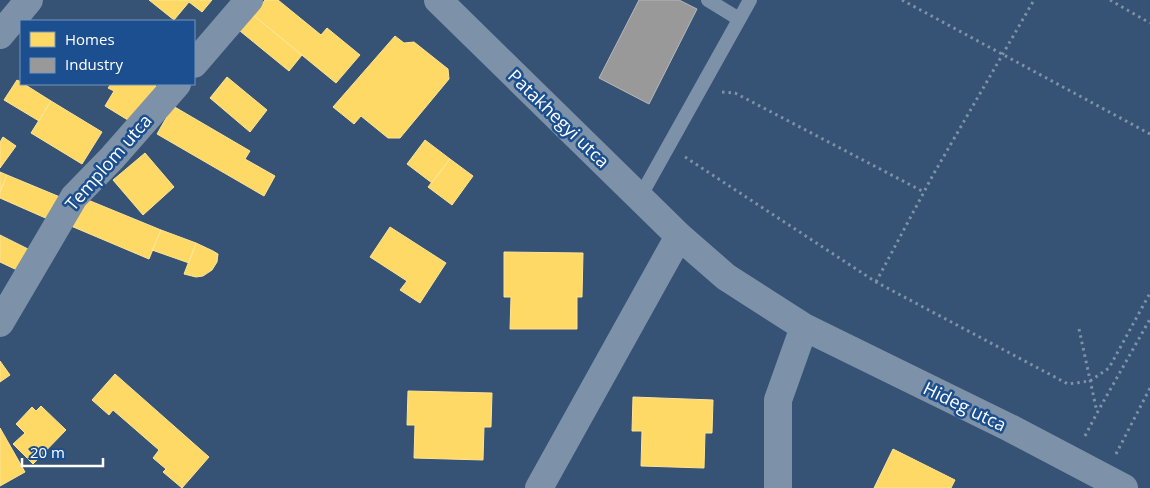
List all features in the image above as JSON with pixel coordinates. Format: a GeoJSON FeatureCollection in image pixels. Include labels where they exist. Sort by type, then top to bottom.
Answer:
{"type":"FeatureCollection","features":[{"type":"Feature","properties":{"kind":"street"},"geometry":{"type":"LineString","coordinates":[[0,35],[29,0]]}},
{"type":"Feature","properties":{"kind":"street"},"geometry":{"type":"LineString","coordinates":[[195,63],[249,0]]}},
{"type":"Feature","properties":{"kind":"street","name":"Patakhegyi utca"},"geometry":{"type":"LineString","coordinates":[[438,0],[679,236],[726,277],[804,327]]}},
{"type":"Feature","properties":{"kind":"street","name":"Templom utca"},"geometry":{"type":"LineString","coordinates":[[0,322],[74,196],[112,158],[176,85]]}},
{"type":"Feature","properties":{"kind":"street"},"geometry":{"type":"LineString","coordinates":[[539,488],[679,236]]}},
{"type":"Feature","properties":{"kind":"street"},"geometry":{"type":"LineString","coordinates":[[778,488],[778,400],[804,327]]}},
{"type":"Feature","properties":{"kind":"street","name":"Hideg utca"},"geometry":{"type":"LineString","coordinates":[[804,327],[1010,428],[1114,483]]}},
{"type":"Feature","properties":{"kind":"lane"},"geometry":{"type":"LineString","coordinates":[[708,0],[739,19]]}},
{"type":"Feature","properties":{"kind":"lane"},"geometry":{"type":"LineString","coordinates":[[640,197],[750,0]]}},
{"type":"Feature","properties":{"kind":"path"},"geometry":{"type":"LineString","coordinates":[[902,0],[1150,134]]}},
{"type":"Feature","properties":{"kind":"path"},"geometry":{"type":"LineString","coordinates":[[876,282],[924,192],[1034,0]]}},
{"type":"Feature","properties":{"kind":"path"},"geometry":{"type":"LineString","coordinates":[[1110,0],[1150,22]]}},
{"type":"Feature","properties":{"kind":"path"},"geometry":{"type":"LineString","coordinates":[[699,90],[735,93],[924,192]]}},
{"type":"Feature","properties":{"kind":"path"},"geometry":{"type":"LineString","coordinates":[[668,146],[876,282],[1068,384],[1090,381],[1109,368],[1150,293]]}},
{"type":"Feature","properties":{"kind":"path"},"geometry":{"type":"LineString","coordinates":[[1073,462],[1097,413],[1150,319]]}},
{"type":"Feature","properties":{"kind":"path"},"geometry":{"type":"LineString","coordinates":[[1079,329],[1097,413]]}},
{"type":"Feature","properties":{"kind":"path"},"geometry":{"type":"LineString","coordinates":[[1114,483],[1150,388]]}},
{"type":"Feature","properties":{"kind":"building: Homes"},"geometry":{"type":"Polygon","coordinates":[[[149,0],[212,0],[202,12],[189,2],[174,20],[149,0]]]}},
{"type":"Feature","properties":{"kind":"building: Homes"},"geometry":{"type":"Polygon","coordinates":[[[265,0],[278,0],[321,35],[327,28],[360,55],[336,83],[253,15],[265,0]]]}},
{"type":"Feature","properties":{"kind":"building: Homes"},"geometry":{"type":"Polygon","coordinates":[[[253,15],[302,55],[289,71],[240,31],[253,15]]]}},
{"type":"Feature","properties":{"kind":"building: Homes"},"geometry":{"type":"Polygon","coordinates":[[[395,36],[404,43],[414,42],[448,69],[449,79],[400,138],[388,138],[361,116],[354,124],[333,107],[395,36]]]}},
{"type":"Feature","properties":{"kind":"building: Homes"},"geometry":{"type":"Polygon","coordinates":[[[227,77],[267,110],[250,132],[210,98],[227,77]]]}},
{"type":"Feature","properties":{"kind":"building: Homes"},"geometry":{"type":"Polygon","coordinates":[[[17,80],[20,82],[20,85],[26,85],[51,101],[39,121],[4,100],[17,80]]]}},
{"type":"Feature","properties":{"kind":"building: Homes"},"geometry":{"type":"Polygon","coordinates":[[[110,85],[154,85],[159,88],[136,125],[105,106],[114,91],[108,88],[110,85]]]}},
{"type":"Feature","properties":{"kind":"building: Homes"},"geometry":{"type":"Polygon","coordinates":[[[51,101],[102,132],[82,164],[31,133],[51,101]]]}},
{"type":"Feature","properties":{"kind":"building: Homes"},"geometry":{"type":"Polygon","coordinates":[[[173,106],[250,151],[245,159],[275,176],[264,196],[157,134],[173,106]]]}},
{"type":"Feature","properties":{"kind":"building: Homes"},"geometry":{"type":"Polygon","coordinates":[[[3,137],[16,146],[0,168],[0,142],[3,137]]]}},
{"type":"Feature","properties":{"kind":"building: Homes"},"geometry":{"type":"Polygon","coordinates":[[[425,140],[450,159],[432,183],[407,164],[425,140]]]}},
{"type":"Feature","properties":{"kind":"building: Homes"},"geometry":{"type":"Polygon","coordinates":[[[145,153],[174,187],[143,215],[113,180],[145,153]]]}},
{"type":"Feature","properties":{"kind":"building: Homes"},"geometry":{"type":"Polygon","coordinates":[[[450,159],[473,176],[452,205],[428,187],[450,159]]]}},
{"type":"Feature","properties":{"kind":"building: Homes"},"geometry":{"type":"Polygon","coordinates":[[[0,172],[7,175],[0,192],[0,172]]]}},
{"type":"Feature","properties":{"kind":"building: Homes"},"geometry":{"type":"Polygon","coordinates":[[[7,175],[60,197],[50,220],[0,198],[0,192],[7,175]]]}},
{"type":"Feature","properties":{"kind":"building: Homes"},"geometry":{"type":"Polygon","coordinates":[[[83,198],[161,230],[149,259],[71,226],[83,198]]]}},
{"type":"Feature","properties":{"kind":"building: Homes"},"geometry":{"type":"Polygon","coordinates":[[[390,227],[446,263],[420,303],[400,290],[407,281],[370,257],[390,227]]]}},
{"type":"Feature","properties":{"kind":"building: Homes"},"geometry":{"type":"Polygon","coordinates":[[[161,230],[196,243],[189,263],[152,250],[161,230]]]}},
{"type":"Feature","properties":{"kind":"building: Homes"},"geometry":{"type":"Polygon","coordinates":[[[0,235],[28,249],[17,270],[0,262],[0,235]]]}},
{"type":"Feature","properties":{"kind":"building: Homes"},"geometry":{"type":"Polygon","coordinates":[[[196,243],[218,254],[217,262],[212,270],[203,276],[196,277],[184,274],[196,243]]]}},
{"type":"Feature","properties":{"kind":"building: Homes"},"geometry":{"type":"Polygon","coordinates":[[[504,252],[583,253],[582,297],[577,297],[577,329],[510,329],[511,297],[504,297],[504,252]]]}},
{"type":"Feature","properties":{"kind":"building: Homes"},"geometry":{"type":"Polygon","coordinates":[[[0,361],[10,375],[0,382],[0,361]]]}},
{"type":"Feature","properties":{"kind":"building: Homes"},"geometry":{"type":"Polygon","coordinates":[[[115,374],[209,457],[182,488],[163,472],[166,469],[153,458],[159,450],[113,410],[109,415],[92,400],[115,374]]]}},
{"type":"Feature","properties":{"kind":"building: Homes"},"geometry":{"type":"Polygon","coordinates":[[[408,391],[492,393],[491,427],[484,427],[483,460],[414,458],[415,425],[407,425],[408,391]]]}},
{"type":"Feature","properties":{"kind":"building: Homes"},"geometry":{"type":"Polygon","coordinates":[[[633,397],[713,400],[712,433],[705,433],[704,468],[641,466],[642,431],[632,431],[633,397]]]}},
{"type":"Feature","properties":{"kind":"building: Homes"},"geometry":{"type":"Polygon","coordinates":[[[41,406],[66,430],[33,464],[13,444],[25,433],[16,424],[32,407],[36,411],[41,406]]]}},
{"type":"Feature","properties":{"kind":"building: Homes"},"geometry":{"type":"Polygon","coordinates":[[[0,428],[25,472],[0,486],[0,428]]]}},
{"type":"Feature","properties":{"kind":"building: Homes"},"geometry":{"type":"Polygon","coordinates":[[[893,449],[955,480],[951,488],[874,488],[893,449]]]}},
{"type":"Feature","properties":{"kind":"building: Industry"},"geometry":{"type":"Polygon","coordinates":[[[639,0],[679,0],[697,9],[649,104],[599,78],[639,0]]]}}]}
